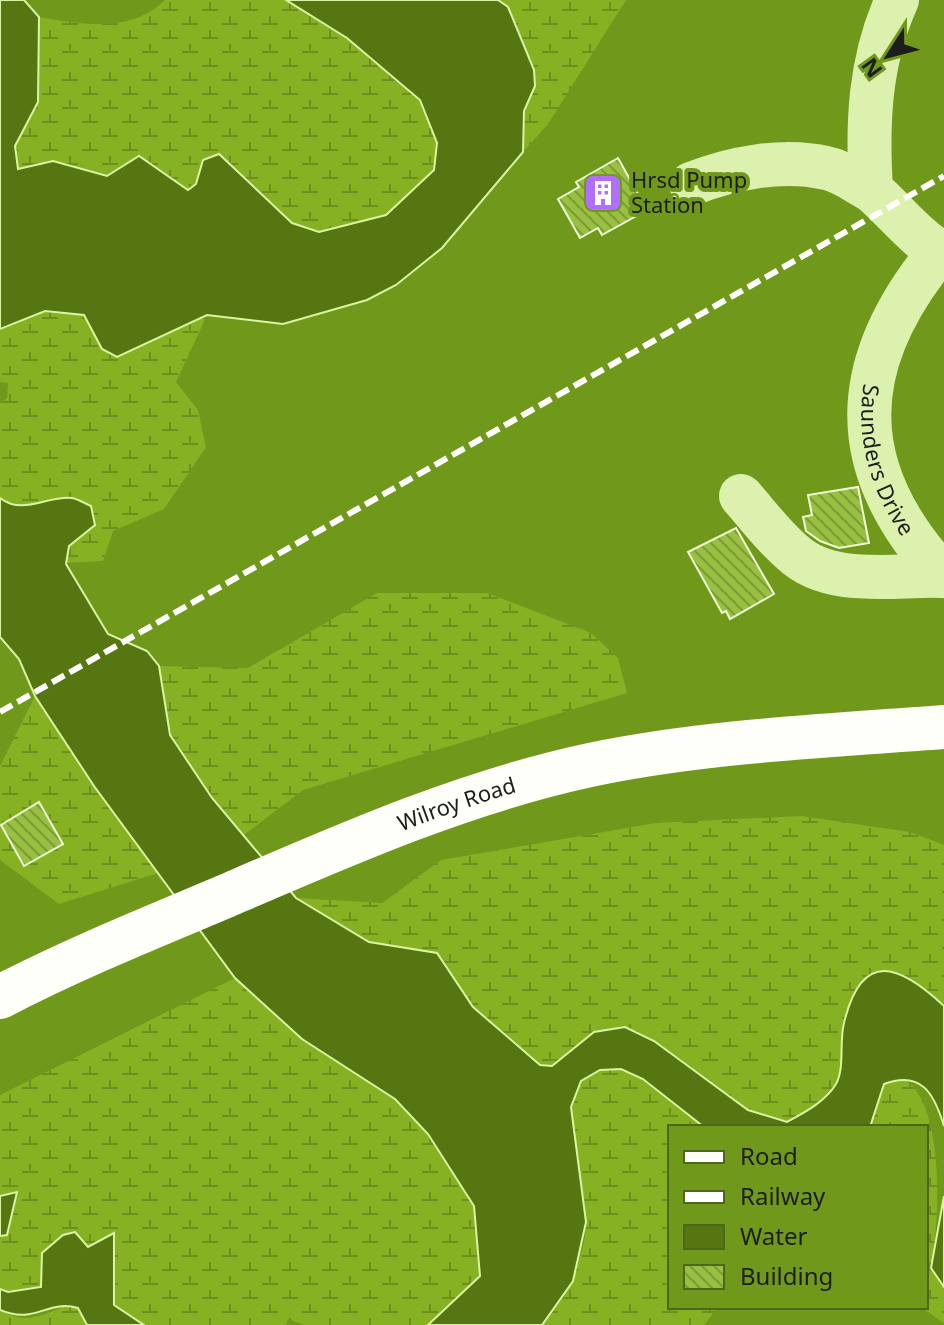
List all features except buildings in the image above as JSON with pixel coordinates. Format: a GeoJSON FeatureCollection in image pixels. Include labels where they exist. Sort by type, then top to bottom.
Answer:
{"type":"FeatureCollection","features":[{"type":"Feature","properties":{"kind":"main road","name":"Wilroy Road"},"geometry":{"type":"LineString","coordinates":[[0,997],[50,971],[316,857],[499,787],[592,765],[742,743],[944,727]]}},
{"type":"Feature","properties":{"kind":"street"},"geometry":{"type":"LineString","coordinates":[[871,190],[868,133],[871,87],[883,31],[897,0]]}},
{"type":"Feature","properties":{"kind":"street","name":"Saunders Drive"},"geometry":{"type":"LineString","coordinates":[[691,184],[745,168],[791,164],[825,167],[871,190],[927,244],[942,252],[893,316],[874,362],[868,396],[871,439],[884,487],[901,524],[944,576]]}},
{"type":"Feature","properties":{"kind":"street"},"geometry":{"type":"LineString","coordinates":[[741,496],[793,554],[814,567],[844,576],[944,576]]}},
{"type":"Feature","properties":{"kind":"green space"},"geometry":{"type":"Polygon","coordinates":[[[165,0],[286,0],[347,38],[420,100],[437,143],[434,170],[386,215],[319,232],[292,223],[219,154],[203,160],[196,184],[188,190],[139,156],[107,176],[53,161],[18,169],[15,146],[38,102],[39,17],[89,24],[122,22],[152,11],[165,0]]]}},
{"type":"Feature","properties":{"kind":"green space"},"geometry":{"type":"Polygon","coordinates":[[[498,0],[626,0],[548,124],[523,152],[524,111],[535,87],[508,7],[498,0]]]}},
{"type":"Feature","properties":{"kind":"green space"},"geometry":{"type":"Polygon","coordinates":[[[45,311],[84,315],[102,349],[117,357],[207,315],[176,382],[198,410],[206,447],[164,509],[113,531],[103,561],[66,563],[69,546],[95,525],[72,498],[25,506],[0,498],[0,404],[7,398],[8,383],[0,382],[0,329],[45,311]]]}},
{"type":"Feature","properties":{"kind":"green space"},"geometry":{"type":"Polygon","coordinates":[[[377,593],[487,593],[591,633],[618,658],[627,693],[303,790],[244,835],[212,798],[170,735],[159,666],[248,668],[377,593]]]}},
{"type":"Feature","properties":{"kind":"green space"},"geometry":{"type":"Polygon","coordinates":[[[35,696],[158,873],[59,904],[0,860],[0,766],[35,696]]]}},
{"type":"Feature","properties":{"kind":"green space"},"geometry":{"type":"Polygon","coordinates":[[[801,816],[910,832],[944,845],[944,1006],[898,974],[884,971],[872,974],[861,983],[844,1023],[836,1084],[808,1111],[787,1123],[748,1110],[654,1041],[594,1032],[552,1066],[540,1065],[473,1007],[437,953],[369,942],[297,898],[382,903],[441,860],[656,823],[801,816]]]}},
{"type":"Feature","properties":{"kind":"green space"},"geometry":{"type":"Polygon","coordinates":[[[235,978],[302,1039],[395,1099],[428,1134],[474,1206],[480,1276],[428,1325],[304,1325],[288,1319],[286,1325],[144,1325],[114,1306],[114,1234],[46,1284],[15,1292],[0,1289],[0,1236],[7,1235],[17,1192],[0,1196],[0,1095],[235,978]]]}},
{"type":"Feature","properties":{"kind":"green space"},"geometry":{"type":"Polygon","coordinates":[[[621,1069],[643,1079],[701,1125],[668,1125],[668,1309],[716,1309],[704,1325],[542,1325],[572,1275],[582,1248],[585,1204],[572,1128],[572,1109],[581,1081],[600,1071],[621,1069]]]}},
{"type":"Feature","properties":{"kind":"green space"},"geometry":{"type":"Polygon","coordinates":[[[902,1077],[916,1090],[926,1109],[936,1161],[937,1190],[931,1268],[944,1287],[944,1323],[924,1309],[928,1309],[928,1125],[871,1125],[884,1084],[902,1077]]]}},
{"type":"Feature","properties":{"kind":"green space"},"geometry":{"type":"Polygon","coordinates":[[[67,1305],[78,1308],[87,1325],[0,1325],[0,1310],[26,1318],[67,1305]]]}},
{"type":"Feature","properties":{"kind":"water"},"geometry":{"type":"Polygon","coordinates":[[[0,0],[24,0],[39,17],[38,102],[15,146],[18,169],[53,161],[107,176],[139,156],[188,190],[196,184],[203,160],[219,154],[292,223],[319,232],[386,215],[434,170],[437,143],[420,100],[347,38],[286,0],[498,0],[508,7],[534,70],[535,86],[524,111],[523,152],[442,248],[396,285],[367,300],[283,324],[207,315],[117,357],[102,349],[84,315],[45,311],[0,329],[0,0]]]}},
{"type":"Feature","properties":{"kind":"water"},"geometry":{"type":"Polygon","coordinates":[[[0,498],[9,503],[27,505],[72,498],[91,506],[95,525],[69,546],[66,564],[108,634],[147,651],[159,666],[170,735],[212,798],[296,898],[369,942],[437,953],[473,1007],[540,1065],[552,1066],[594,1032],[625,1027],[654,1041],[748,1110],[787,1122],[820,1101],[836,1084],[844,1023],[861,983],[872,974],[884,971],[898,974],[944,1006],[944,1126],[936,1104],[924,1087],[908,1080],[884,1084],[871,1125],[701,1125],[643,1079],[621,1069],[600,1070],[581,1081],[571,1107],[586,1222],[573,1281],[542,1325],[428,1325],[480,1276],[474,1206],[428,1134],[395,1099],[302,1039],[235,978],[94,786],[35,696],[19,659],[0,637],[0,498]]]}},
{"type":"Feature","properties":{"kind":"water"},"geometry":{"type":"Polygon","coordinates":[[[17,1192],[7,1235],[0,1236],[0,1196],[17,1192]]]}},
{"type":"Feature","properties":{"kind":"water"},"geometry":{"type":"Polygon","coordinates":[[[944,1196],[944,1287],[931,1268],[944,1196]]]}},
{"type":"Feature","properties":{"kind":"water"},"geometry":{"type":"Polygon","coordinates":[[[75,1232],[88,1247],[114,1233],[114,1305],[144,1325],[87,1325],[78,1308],[67,1306],[23,1315],[0,1310],[0,1289],[8,1292],[41,1287],[42,1253],[63,1235],[75,1232]]]}},
{"type":"Feature","properties":{"kind":"railway"},"geometry":{"type":"LineString","coordinates":[[0,712],[944,176]]}},
{"type":"Feature","properties":{"kind":"place","name":"Hrsd Pump Station"},"geometry":{"type":"Point","coordinates":[603,193]}}]}
